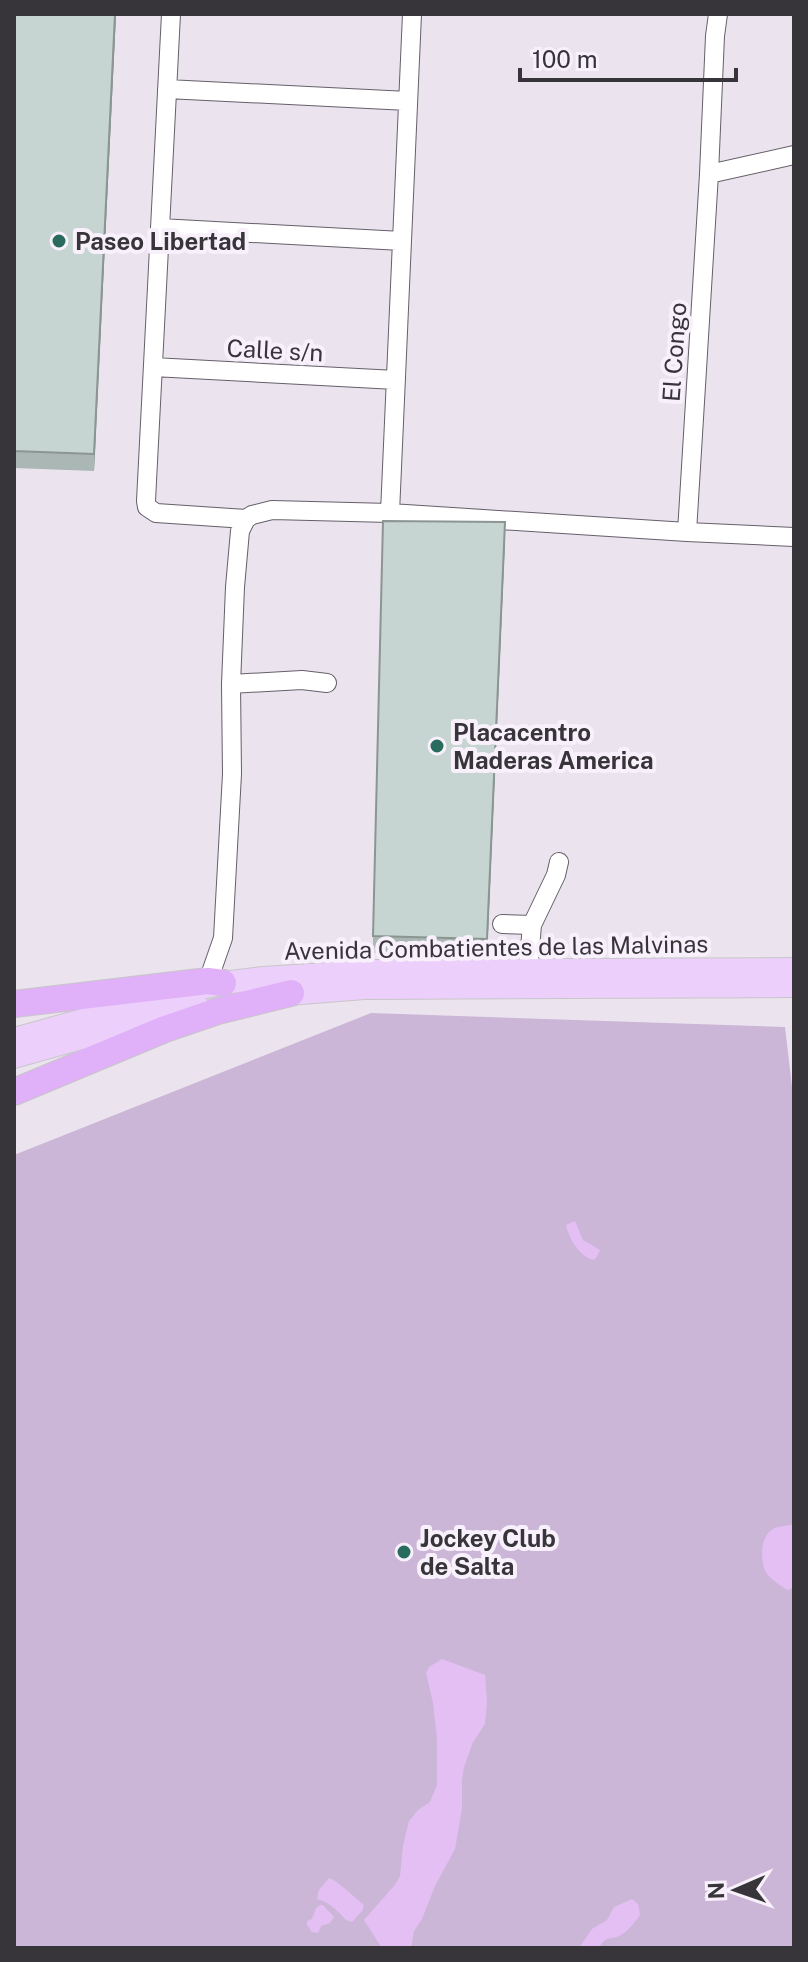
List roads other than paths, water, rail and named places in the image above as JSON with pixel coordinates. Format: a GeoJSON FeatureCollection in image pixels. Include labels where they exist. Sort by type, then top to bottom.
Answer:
{"type":"FeatureCollection","features":[{"type":"Feature","properties":{"kind":"highway"},"geometry":{"type":"LineString","coordinates":[[14,1004],[216,982]]}},
{"type":"Feature","properties":{"kind":"highway"},"geometry":{"type":"LineString","coordinates":[[15,1092],[165,1029],[218,1011],[291,993]]}},
{"type":"Feature","properties":{"kind":"main road","name":"Avenida Combatientes de las Malvinas"},"geometry":{"type":"LineString","coordinates":[[14,1039],[216,982],[375,971],[794,969]]}},
{"type":"Feature","properties":{"kind":"main road","name":"Avenida Combatientes de las Malvinas"},"geometry":{"type":"LineString","coordinates":[[14,1057],[179,1011],[291,993],[364,988],[794,986]]}},
{"type":"Feature","properties":{"kind":"street"},"geometry":{"type":"LineString","coordinates":[[171,14],[146,501],[147,507],[156,513],[246,519]]}},
{"type":"Feature","properties":{"kind":"street"},"geometry":{"type":"LineString","coordinates":[[390,513],[412,14]]}},
{"type":"Feature","properties":{"kind":"street","name":"El Congo"},"geometry":{"type":"LineString","coordinates":[[687,532],[718,14]]}},
{"type":"Feature","properties":{"kind":"street"},"geometry":{"type":"LineString","coordinates":[[167,89],[408,101]]}},
{"type":"Feature","properties":{"kind":"street"},"geometry":{"type":"LineString","coordinates":[[709,174],[794,155]]}},
{"type":"Feature","properties":{"kind":"street"},"geometry":{"type":"LineString","coordinates":[[160,228],[402,241]]}},
{"type":"Feature","properties":{"kind":"street","name":"Calle s/n"},"geometry":{"type":"LineString","coordinates":[[153,367],[396,380]]}},
{"type":"Feature","properties":{"kind":"street"},"geometry":{"type":"LineString","coordinates":[[216,982],[223,938],[232,774],[231,684],[235,587],[240,531],[246,519],[272,510],[390,513],[794,537]]}},
{"type":"Feature","properties":{"kind":"street"},"geometry":{"type":"LineString","coordinates":[[231,684],[302,680],[327,683]]}},
{"type":"Feature","properties":{"kind":"street"},"geometry":{"type":"LineString","coordinates":[[528,971],[532,925],[559,862]]}},
{"type":"Feature","properties":{"kind":"street"},"geometry":{"type":"LineString","coordinates":[[502,924],[532,925]]}},
{"type":"Feature","properties":{"kind":"place","name":"Paseo Libertad"},"geometry":{"type":"Point","coordinates":[59,241]}},
{"type":"Feature","properties":{"kind":"place","name":"Placacentro Maderas America"},"geometry":{"type":"Point","coordinates":[437,746]}},
{"type":"Feature","properties":{"kind":"place","name":"Jockey Club de Salta"},"geometry":{"type":"Point","coordinates":[404,1552]}}]}
